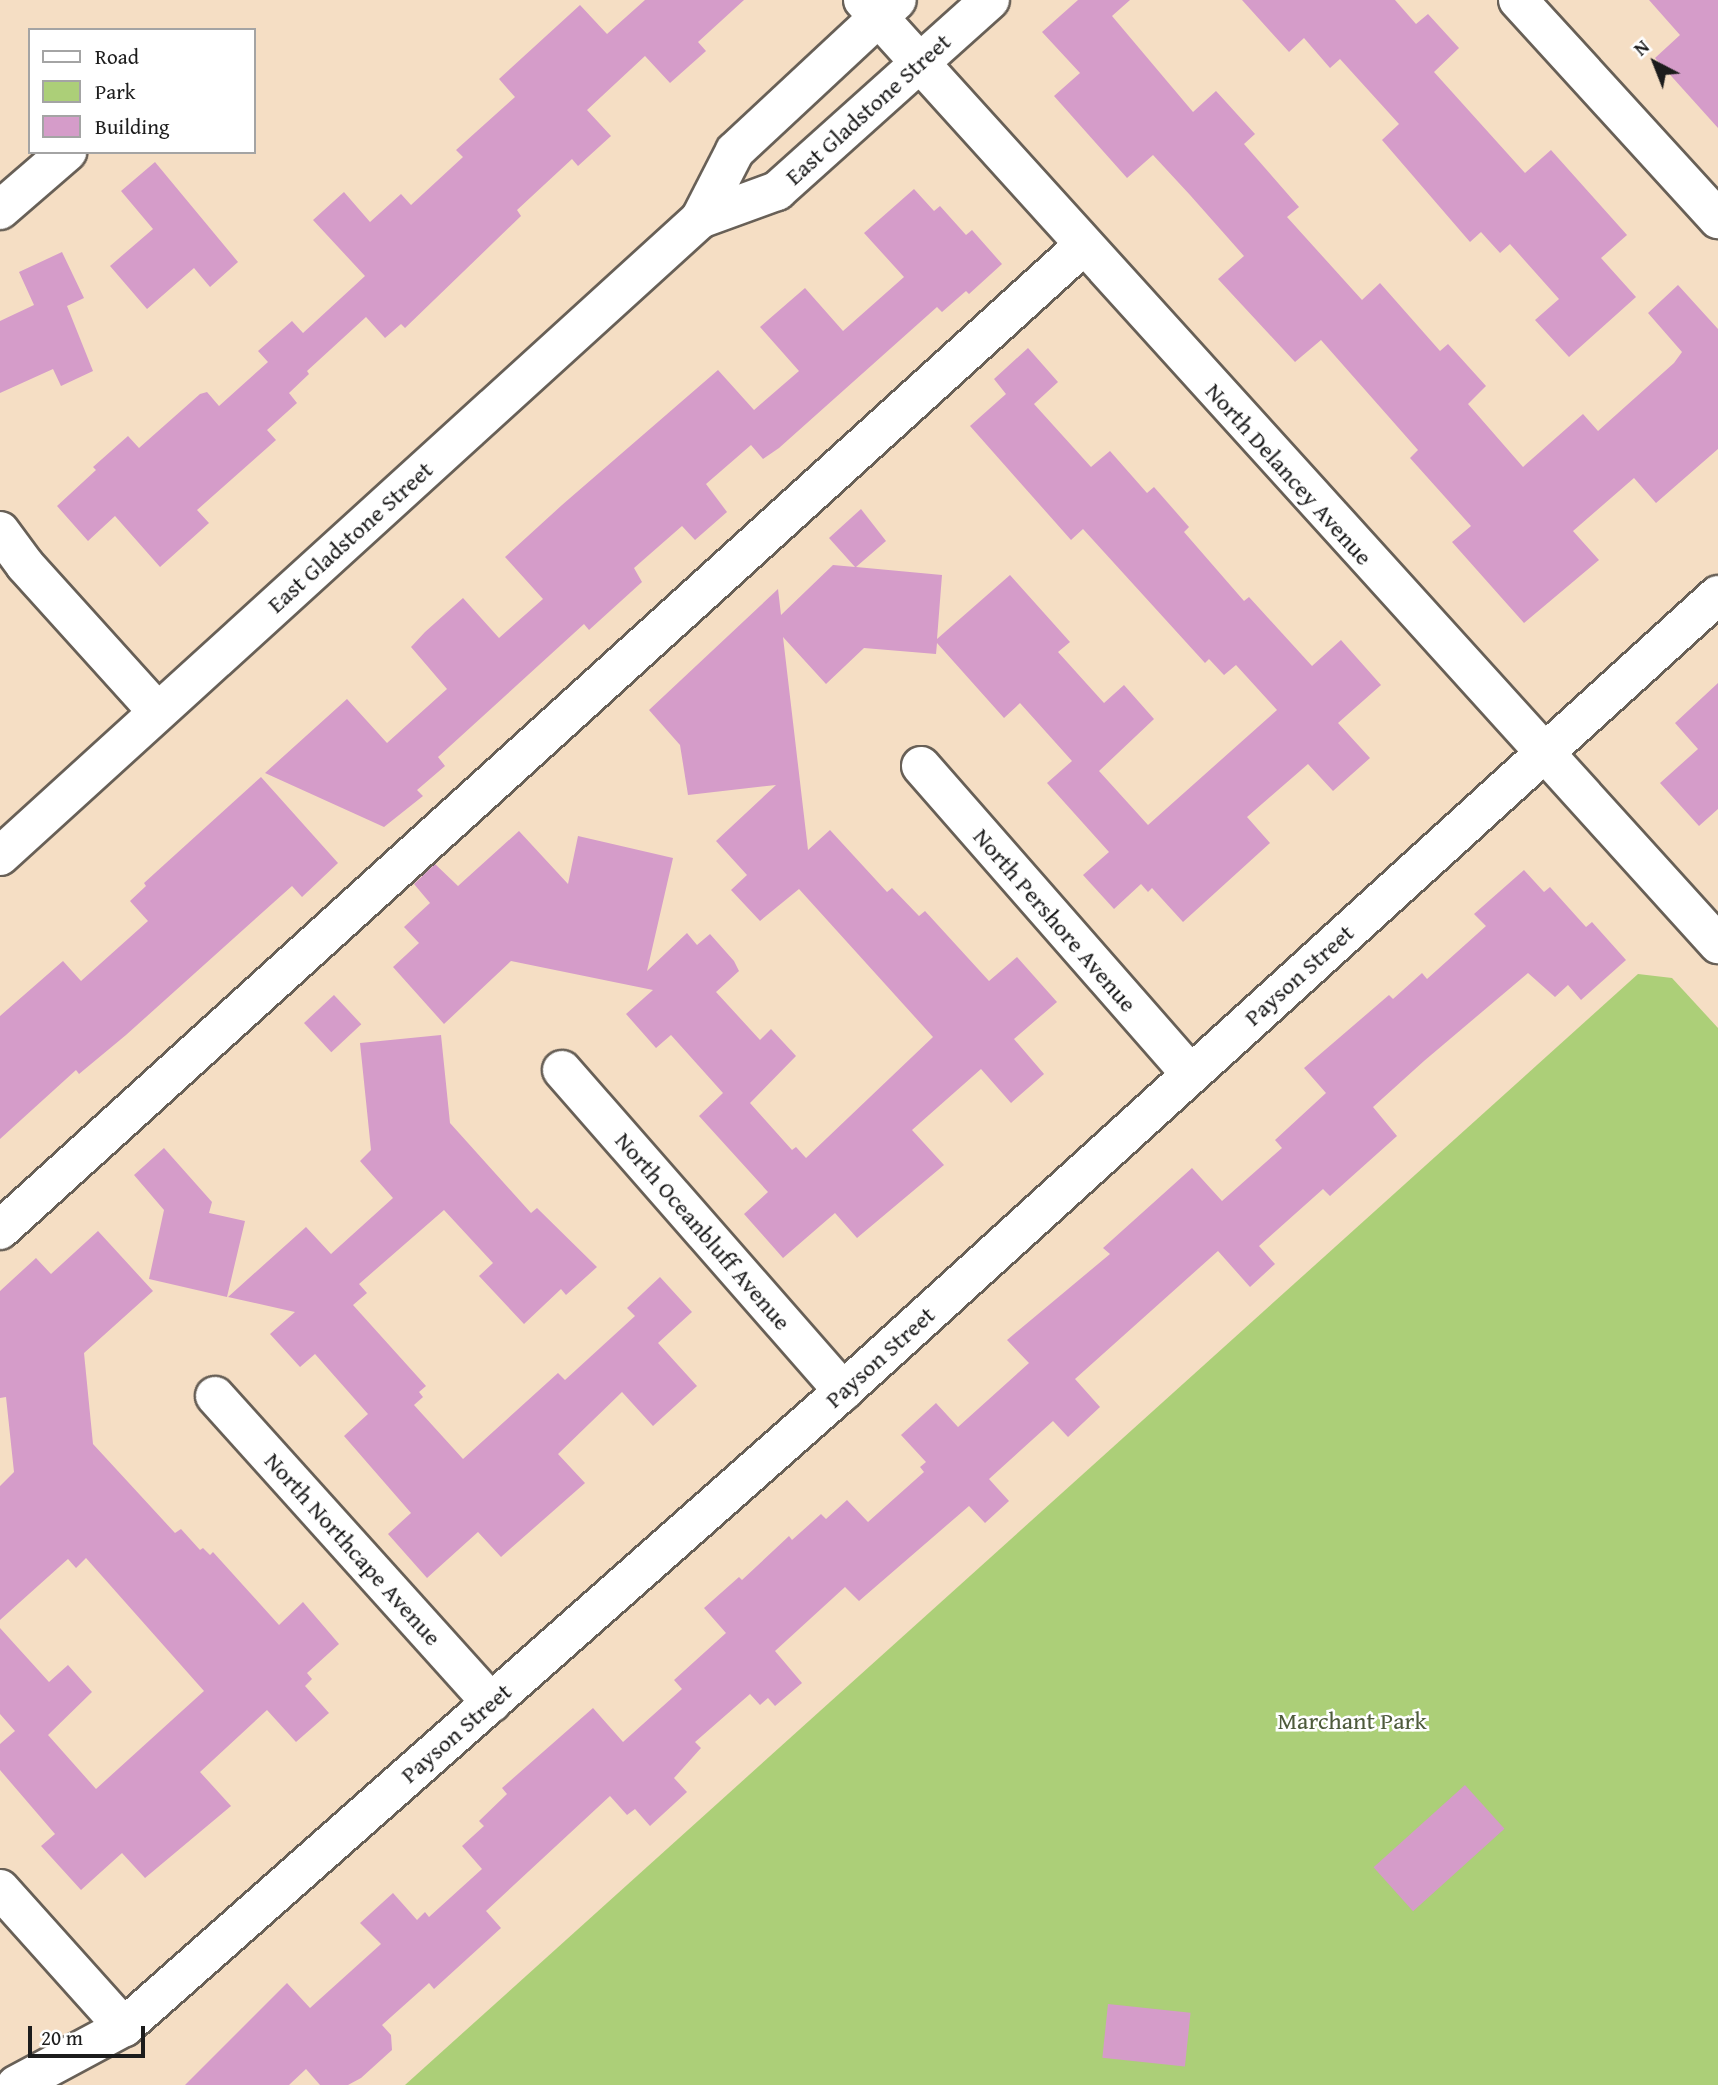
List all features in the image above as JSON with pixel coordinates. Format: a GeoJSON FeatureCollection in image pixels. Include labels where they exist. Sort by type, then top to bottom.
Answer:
{"type":"FeatureCollection","features":[{"type":"Feature","properties":{"kind":"street","name":"East Gladstone Street"},"geometry":{"type":"LineString","coordinates":[[699,219],[777,191],[990,0]]}},
{"type":"Feature","properties":{"kind":"street"},"geometry":{"type":"LineString","coordinates":[[1518,0],[1718,219]]}},
{"type":"Feature","properties":{"kind":"street","name":"East Gladstone Street"},"geometry":{"type":"LineString","coordinates":[[0,856],[699,219],[735,150],[880,6]]}},
{"type":"Feature","properties":{"kind":"street","name":"North Delancey Avenue"},"geometry":{"type":"LineString","coordinates":[[880,6],[919,64],[1718,944]]}},
{"type":"Feature","properties":{"kind":"street"},"geometry":{"type":"LineString","coordinates":[[0,210],[65,154]]}},
{"type":"Feature","properties":{"kind":"street"},"geometry":{"type":"LineString","coordinates":[[0,1230],[1083,246]]}},
{"type":"Feature","properties":{"kind":"street"},"geometry":{"type":"LineString","coordinates":[[0,531],[24,565],[158,712]]}},
{"type":"Feature","properties":{"kind":"street","name":"Payson Street"},"geometry":{"type":"LineString","coordinates":[[16,2085],[124,2026],[843,1391],[1718,595]]}},
{"type":"Feature","properties":{"kind":"street","name":"North Pershore Avenue"},"geometry":{"type":"LineString","coordinates":[[921,766],[1190,1073]]}},
{"type":"Feature","properties":{"kind":"street","name":"North Oceanbluff Avenue"},"geometry":{"type":"LineString","coordinates":[[562,1070],[843,1391]]}},
{"type":"Feature","properties":{"kind":"street","name":"North Northcape Avenue"},"geometry":{"type":"LineString","coordinates":[[215,1396],[491,1703]]}},
{"type":"Feature","properties":{"kind":"street"},"geometry":{"type":"LineString","coordinates":[[0,1889],[124,2026]]}},
{"type":"Feature","properties":{"kind":"green space","name":"Marchant Park"},"geometry":{"type":"Polygon","coordinates":[[[1638,974],[1672,978],[1718,1028],[1718,2085],[405,2085],[1638,974]]]}},
{"type":"Feature","properties":{"kind":"building"},"geometry":{"type":"Polygon","coordinates":[[[645,0],[744,0],[698,42],[706,51],[670,83],[645,56],[587,110],[611,136],[578,166],[572,159],[517,210],[521,216],[405,328],[401,324],[385,338],[366,317],[307,371],[309,374],[289,393],[297,403],[267,430],[276,440],[197,510],[209,523],[160,567],[115,516],[88,541],[57,506],[96,470],[93,467],[128,436],[139,448],[200,394],[207,392],[219,406],[268,362],[258,351],[292,321],[303,333],[365,276],[313,220],[344,192],[370,222],[401,194],[411,205],[463,157],[456,150],[515,97],[499,79],[580,5],[607,34],[645,0]]]}},
{"type":"Feature","properties":{"kind":"building"},"geometry":{"type":"Polygon","coordinates":[[[1078,0],[1130,0],[1112,16],[1193,112],[1216,91],[1255,134],[1244,144],[1299,207],[1287,217],[1362,300],[1380,283],[1440,351],[1448,344],[1486,386],[1468,404],[1523,467],[1583,414],[1598,431],[1674,363],[1682,352],[1648,313],[1678,285],[1718,329],[1718,449],[1656,503],[1634,478],[1573,531],[1599,560],[1524,623],[1452,542],[1471,526],[1410,458],[1418,450],[1321,340],[1295,362],[1218,279],[1244,256],[1190,195],[1153,155],[1127,178],[1054,96],[1080,73],[1042,32],[1078,0]]]}},
{"type":"Feature","properties":{"kind":"building"},"geometry":{"type":"Polygon","coordinates":[[[1242,0],[1395,0],[1416,24],[1428,14],[1459,48],[1434,72],[1525,173],[1551,150],[1627,235],[1601,258],[1636,297],[1569,357],[1535,320],[1559,299],[1510,244],[1500,253],[1481,232],[1470,242],[1382,140],[1399,124],[1340,59],[1330,68],[1304,38],[1289,52],[1242,0]]]}},
{"type":"Feature","properties":{"kind":"building"},"geometry":{"type":"Polygon","coordinates":[[[1649,0],[1718,0],[1718,128],[1655,58],[1680,35],[1649,0]]]}},
{"type":"Feature","properties":{"kind":"building"},"geometry":{"type":"Polygon","coordinates":[[[155,162],[238,262],[210,287],[194,268],[147,309],[110,266],[153,229],[121,191],[155,162]]]}},
{"type":"Feature","properties":{"kind":"building"},"geometry":{"type":"Polygon","coordinates":[[[914,189],[934,211],[940,206],[966,235],[972,230],[1002,264],[969,294],[966,291],[942,312],[937,307],[779,448],[763,459],[751,445],[706,484],[727,512],[695,540],[682,526],[634,568],[642,582],[589,630],[584,624],[438,757],[445,766],[417,790],[423,796],[384,827],[265,773],[347,699],[387,743],[447,689],[411,647],[425,632],[463,598],[499,638],[543,599],[505,557],[562,505],[718,370],[754,410],[799,371],[760,327],[805,288],[843,331],[904,277],[864,233],[914,189]]]}},
{"type":"Feature","properties":{"kind":"building"},"geometry":{"type":"Polygon","coordinates":[[[62,252],[84,298],[67,306],[93,371],[61,386],[53,369],[0,393],[0,321],[34,305],[19,272],[62,252]]]}},
{"type":"Feature","properties":{"kind":"building"},"geometry":{"type":"Polygon","coordinates":[[[1028,348],[1058,382],[1034,404],[1091,467],[1110,451],[1147,493],[1154,487],[1189,527],[1184,532],[1244,601],[1249,597],[1312,666],[1341,640],[1381,685],[1338,723],[1370,758],[1333,791],[1308,764],[1247,817],[1270,843],[1183,922],[1152,888],[1148,892],[1141,884],[1114,909],[1083,875],[1109,852],[1047,783],[1072,761],[1020,703],[1004,718],[937,643],[936,654],[864,648],[826,684],[783,637],[808,850],[830,830],[887,892],[892,888],[919,916],[925,911],[989,981],[1017,957],[1057,1002],[1014,1039],[1044,1074],[1011,1103],[981,1069],[912,1130],[944,1165],[857,1238],[835,1213],[783,1258],[744,1214],[768,1192],[699,1116],[723,1093],[671,1035],[656,1048],[626,1014],[653,990],[511,961],[444,1024],[393,967],[419,943],[404,927],[430,903],[414,884],[435,864],[458,886],[519,831],[568,884],[578,836],[673,858],[647,971],[687,933],[697,945],[710,934],[734,961],[739,971],[716,992],[760,1040],[771,1029],[796,1056],[750,1103],[792,1150],[796,1147],[806,1158],[933,1037],[799,889],[760,921],[731,890],[747,875],[716,841],[776,785],[688,795],[680,745],[649,710],[778,589],[781,615],[833,565],[855,567],[829,538],[861,509],[886,541],[856,567],[942,575],[937,639],[1010,575],[1070,642],[1058,652],[1104,703],[1124,685],[1154,719],[1099,771],[1148,825],[1277,710],[1236,665],[1224,675],[1209,659],[1205,663],[1083,529],[1071,540],[970,426],[1006,394],[994,379],[1028,348]]]}},
{"type":"Feature","properties":{"kind":"building"},"geometry":{"type":"Polygon","coordinates":[[[1718,683],[1718,809],[1699,826],[1660,783],[1698,749],[1675,723],[1718,683]]]}},
{"type":"Feature","properties":{"kind":"building"},"geometry":{"type":"Polygon","coordinates":[[[261,777],[338,863],[302,897],[292,886],[126,1035],[79,1074],[76,1070],[0,1139],[0,1016],[63,961],[81,981],[148,921],[130,901],[146,886],[144,883],[261,777]]]}},
{"type":"Feature","properties":{"kind":"building"},"geometry":{"type":"Polygon","coordinates":[[[1524,870],[1544,892],[1550,887],[1586,927],[1592,922],[1626,960],[1581,1000],[1568,985],[1555,997],[1528,973],[1424,1061],[1373,1107],[1397,1136],[1330,1196],[1323,1189],[1259,1246],[1275,1264],[1250,1287],[1218,1251],[1075,1379],[1100,1407],[1068,1437],[1053,1421],[989,1479],[1009,1501],[985,1523],[969,1506],[859,1601],[845,1587],[775,1651],[802,1683],[775,1706],[768,1698],[760,1705],[750,1694],[695,1742],[701,1748],[674,1778],[687,1792],[650,1826],[635,1809],[627,1815],[610,1796],[486,1911],[501,1928],[434,1989],[429,1983],[382,2025],[391,2035],[392,2050],[361,2078],[348,2085],[320,2085],[306,2069],[289,2085],[185,2085],[287,1983],[310,2008],[381,1944],[360,1923],[393,1893],[417,1920],[425,1912],[429,1917],[482,1869],[462,1846],[484,1826],[479,1821],[507,1794],[502,1788],[593,1708],[623,1742],[682,1689],[674,1680],[726,1633],[704,1608],[739,1577],[742,1580],[789,1536],[792,1540],[821,1514],[826,1519],[847,1500],[868,1522],[924,1472],[920,1467],[926,1462],[901,1435],[936,1403],[958,1427],[1029,1363],[1007,1340],[1110,1254],[1103,1248],[1192,1168],[1222,1201],[1282,1148],[1275,1140],[1326,1093],[1304,1068],[1389,995],[1393,999],[1422,973],[1427,979],[1486,926],[1474,914],[1524,870]]]}},
{"type":"Feature","properties":{"kind":"building"},"geometry":{"type":"Polygon","coordinates":[[[334,995],[361,1024],[331,1052],[304,1023],[334,995]]]}},
{"type":"Feature","properties":{"kind":"building"},"geometry":{"type":"Polygon","coordinates":[[[441,1035],[450,1123],[531,1213],[537,1208],[597,1267],[566,1295],[561,1289],[524,1324],[479,1276],[493,1263],[444,1210],[359,1284],[367,1293],[353,1305],[426,1386],[419,1392],[423,1397],[414,1405],[463,1459],[558,1373],[565,1380],[635,1316],[627,1308],[660,1277],[692,1312],[658,1343],[697,1386],[653,1426],[622,1392],[558,1454],[585,1483],[501,1557],[478,1532],[427,1578],[388,1534],[411,1513],[344,1436],[368,1414],[315,1354],[300,1367],[270,1334],[295,1312],[228,1297],[306,1227],[331,1254],[393,1198],[360,1161],[371,1150],[360,1043],[441,1035]]]}},
{"type":"Feature","properties":{"kind":"building"},"geometry":{"type":"Polygon","coordinates":[[[164,1148],[212,1202],[209,1213],[245,1221],[227,1297],[149,1279],[164,1210],[134,1175],[164,1148]]]}},
{"type":"Feature","properties":{"kind":"building"},"geometry":{"type":"Polygon","coordinates":[[[98,1231],[153,1291],[84,1353],[93,1444],[175,1533],[181,1529],[200,1550],[203,1548],[210,1555],[213,1552],[279,1625],[303,1602],[339,1644],[307,1673],[312,1679],[305,1686],[329,1713],[296,1742],[267,1710],[200,1772],[231,1806],[145,1878],[122,1853],[81,1890],[41,1846],[55,1834],[0,1770],[0,1744],[15,1731],[0,1714],[0,1628],[49,1682],[68,1665],[92,1692],[48,1735],[96,1789],[204,1691],[86,1558],[76,1568],[68,1559],[0,1620],[0,1486],[14,1472],[6,1397],[0,1398],[0,1291],[36,1258],[51,1274],[98,1231]]]}},
{"type":"Feature","properties":{"kind":"building"},"geometry":{"type":"Polygon","coordinates":[[[1465,1785],[1504,1829],[1413,1911],[1374,1867],[1465,1785]]]}},
{"type":"Feature","properties":{"kind":"building"},"geometry":{"type":"Polygon","coordinates":[[[1108,2004],[1191,2013],[1185,2066],[1102,2058],[1108,2004]]]}}]}
